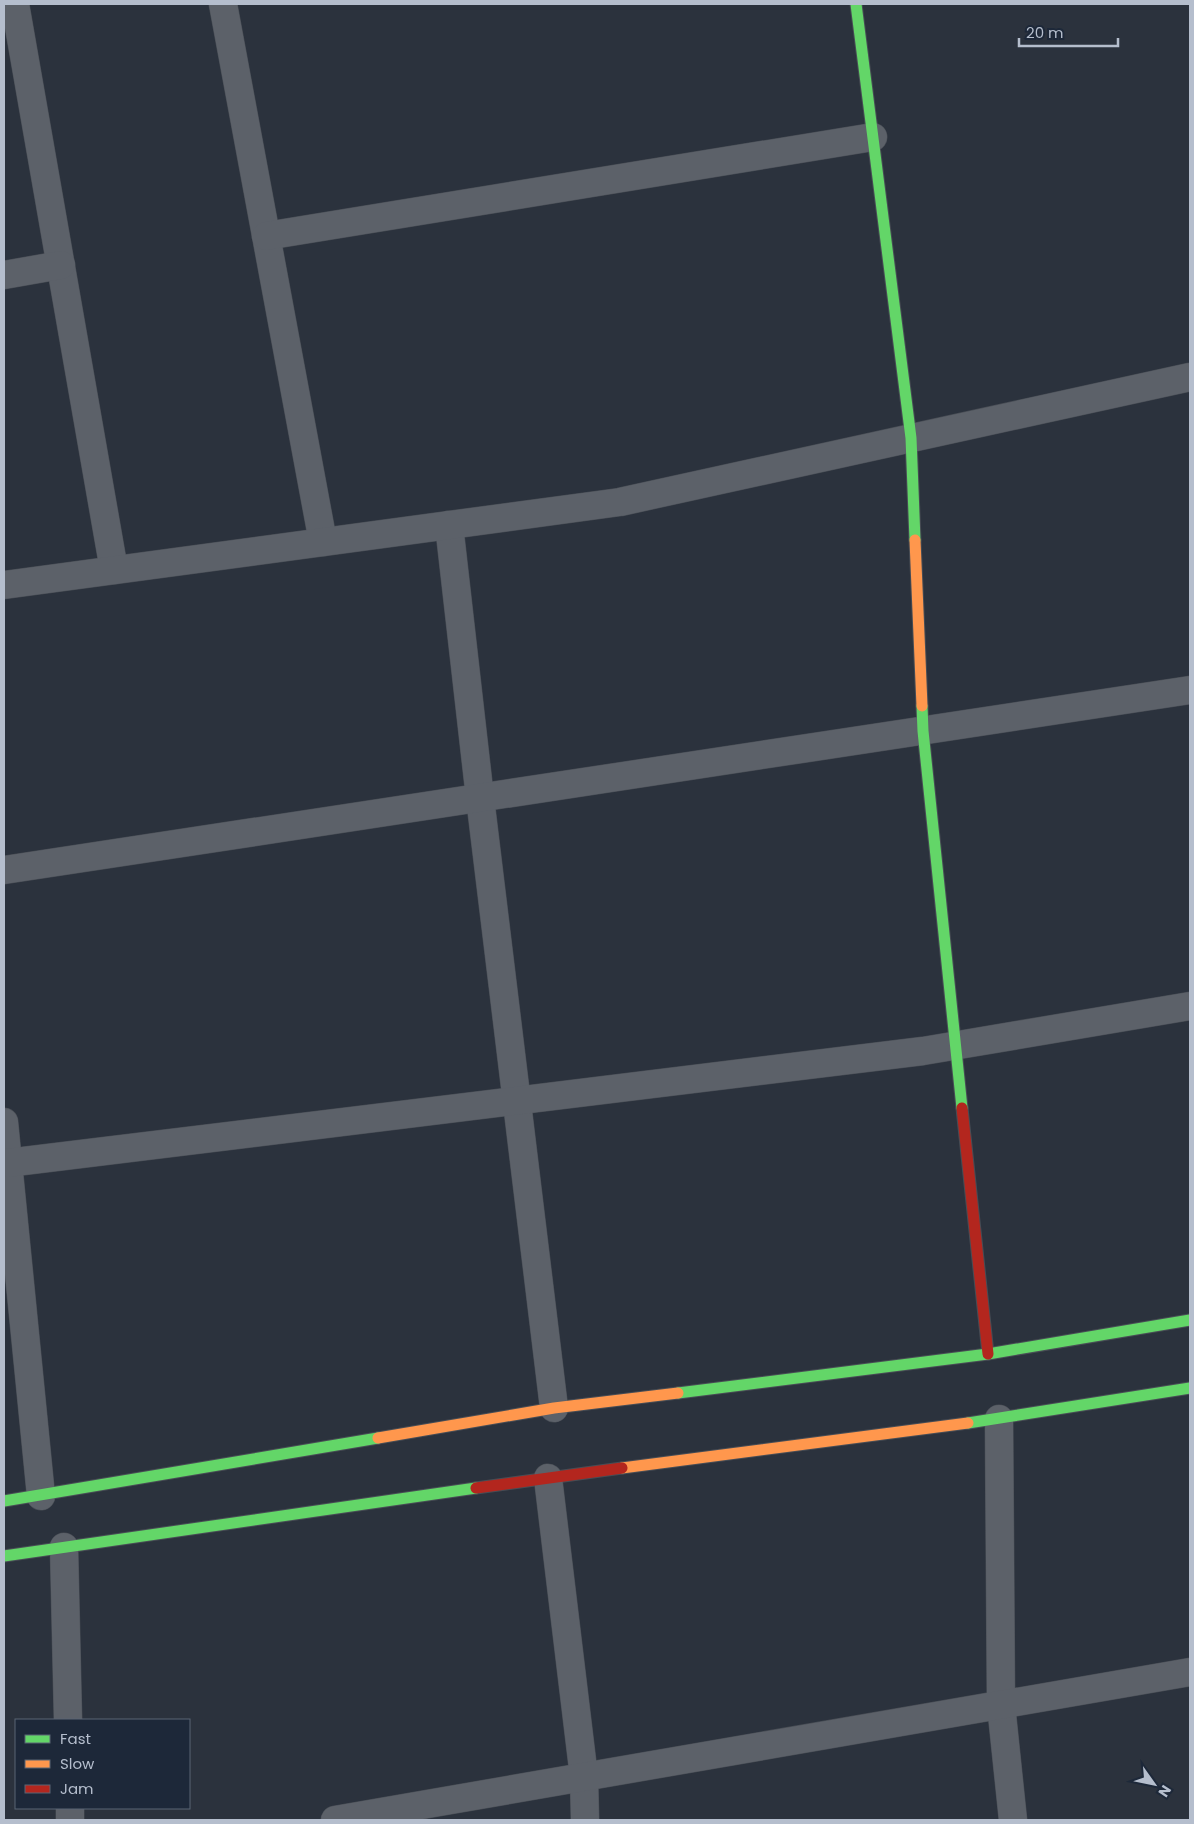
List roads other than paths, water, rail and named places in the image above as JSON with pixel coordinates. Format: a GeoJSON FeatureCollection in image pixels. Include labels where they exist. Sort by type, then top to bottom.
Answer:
{"type":"FeatureCollection","features":[{"type":"Feature","properties":{"kind":"main road"},"geometry":{"type":"LineString","coordinates":[[856,4],[911,438],[923,730],[988,1354]]}},
{"type":"Feature","properties":{"kind":"main road"},"geometry":{"type":"LineString","coordinates":[[4,1501],[554,1408],[988,1354],[1190,1320]]}},
{"type":"Feature","properties":{"kind":"main road"},"geometry":{"type":"LineString","coordinates":[[4,1556],[548,1478],[999,1419],[1190,1388]]}},
{"type":"Feature","properties":{"kind":"street"},"geometry":{"type":"LineString","coordinates":[[15,4],[114,570]]}},
{"type":"Feature","properties":{"kind":"street"},"geometry":{"type":"LineString","coordinates":[[223,4],[323,542]]}},
{"type":"Feature","properties":{"kind":"street"},"geometry":{"type":"LineString","coordinates":[[266,236],[873,137]]}},
{"type":"Feature","properties":{"kind":"street"},"geometry":{"type":"LineString","coordinates":[[4,275],[61,265]]}},
{"type":"Feature","properties":{"kind":"street"},"geometry":{"type":"LineString","coordinates":[[4,585],[620,502],[1190,377]]}},
{"type":"Feature","properties":{"kind":"street"},"geometry":{"type":"LineString","coordinates":[[449,525],[554,1408]]}},
{"type":"Feature","properties":{"kind":"street"},"geometry":{"type":"LineString","coordinates":[[4,870],[1190,690]]}},
{"type":"Feature","properties":{"kind":"street"},"geometry":{"type":"LineString","coordinates":[[8,1163],[914,1052],[1190,1006]]}},
{"type":"Feature","properties":{"kind":"street"},"geometry":{"type":"LineString","coordinates":[[4,1122],[41,1496]]}},
{"type":"Feature","properties":{"kind":"street"},"geometry":{"type":"LineString","coordinates":[[999,1419],[1001,1705],[1013,1820]]}},
{"type":"Feature","properties":{"kind":"street"},"geometry":{"type":"LineString","coordinates":[[548,1478],[584,1777],[585,1820]]}},
{"type":"Feature","properties":{"kind":"street"},"geometry":{"type":"LineString","coordinates":[[64,1547],[68,1719]]}},
{"type":"Feature","properties":{"kind":"street"},"geometry":{"type":"LineString","coordinates":[[335,1820],[1190,1672]]}}]}
